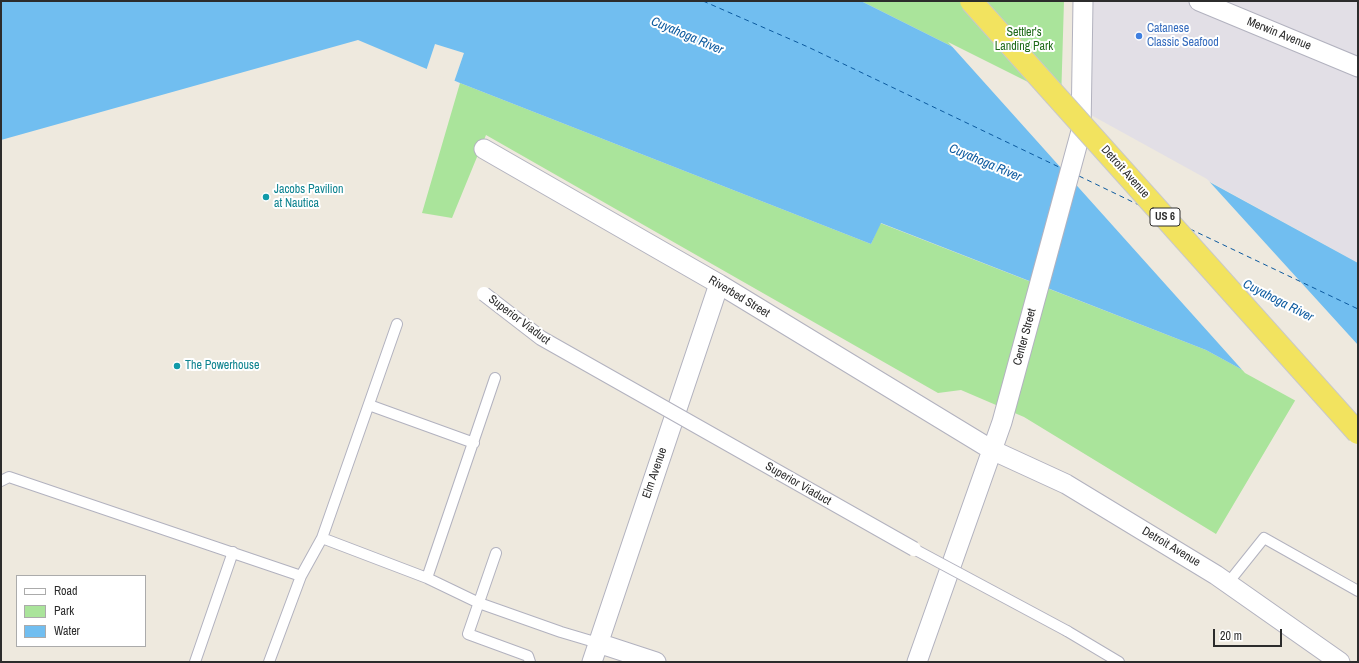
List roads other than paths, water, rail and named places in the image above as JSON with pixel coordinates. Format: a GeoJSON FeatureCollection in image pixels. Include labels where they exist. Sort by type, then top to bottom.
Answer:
{"type":"FeatureCollection","features":[{"type":"Feature","properties":{"kind":"main road","name":"Detroit Avenue"},"geometry":{"type":"LineString","coordinates":[[971,1],[1358,433]]}},
{"type":"Feature","properties":{"kind":"street","name":"Center Street"},"geometry":{"type":"LineString","coordinates":[[917,662],[1002,422],[1081,131],[1083,1]]}},
{"type":"Feature","properties":{"kind":"street","name":"Merwin Avenue"},"geometry":{"type":"LineString","coordinates":[[1199,1],[1358,66]]}},
{"type":"Feature","properties":{"kind":"street","name":"Riverbed Street"},"geometry":{"type":"LineString","coordinates":[[484,149],[719,284],[992,450]]}},
{"type":"Feature","properties":{"kind":"street","name":"Elm Avenue"},"geometry":{"type":"LineString","coordinates":[[592,662],[719,284]]}},
{"type":"Feature","properties":{"kind":"street","name":"Superior Viaduct"},"geometry":{"type":"LineString","coordinates":[[484,294],[541,338],[914,549]]}},
{"type":"Feature","properties":{"kind":"street","name":"Detroit Avenue"},"geometry":{"type":"LineString","coordinates":[[992,450],[1066,484],[1228,583],[1340,662]]}},
{"type":"Feature","properties":{"kind":"street"},"geometry":{"type":"LineString","coordinates":[[598,643],[656,662]]}},
{"type":"Feature","properties":{"kind":"lane"},"geometry":{"type":"LineString","coordinates":[[269,662],[301,576],[322,538],[397,324]]}},
{"type":"Feature","properties":{"kind":"lane"},"geometry":{"type":"LineString","coordinates":[[427,578],[495,378]]}},
{"type":"Feature","properties":{"kind":"lane"},"geometry":{"type":"LineString","coordinates":[[369,405],[474,443]]}},
{"type":"Feature","properties":{"kind":"lane"},"geometry":{"type":"LineString","coordinates":[[1,481],[9,477],[301,576]]}},
{"type":"Feature","properties":{"kind":"lane"},"geometry":{"type":"LineString","coordinates":[[322,538],[427,578],[479,603],[561,632],[598,643]]}},
{"type":"Feature","properties":{"kind":"lane"},"geometry":{"type":"LineString","coordinates":[[1228,583],[1264,538],[1358,591]]}},
{"type":"Feature","properties":{"kind":"lane","name":"Superior Viaduct"},"geometry":{"type":"LineString","coordinates":[[914,549],[1067,631],[1119,662]]}},
{"type":"Feature","properties":{"kind":"lane"},"geometry":{"type":"LineString","coordinates":[[195,662],[233,552]]}},
{"type":"Feature","properties":{"kind":"lane"},"geometry":{"type":"LineString","coordinates":[[496,553],[468,634],[528,656],[530,662]]}},
{"type":"Feature","properties":{"kind":"water","name":"Cuyahoga River"},"geometry":{"type":"Polygon","coordinates":[[[1,1],[861,1],[1061,101],[1358,263],[1358,433],[1206,350],[881,223],[871,244],[460,83],[358,40],[1,140],[1,1]]]}},
{"type":"Feature","properties":{"kind":"place","name":"Catanese Classic Seafood"},"geometry":{"type":"Point","coordinates":[1139,36]}},
{"type":"Feature","properties":{"kind":"place","name":"Jacobs Pavilion at Nautica"},"geometry":{"type":"Point","coordinates":[266,197]}},
{"type":"Feature","properties":{"kind":"place","name":"The Powerhouse"},"geometry":{"type":"Point","coordinates":[177,366]}},
{"type":"Feature","properties":{"kind":"park label","name":"Settler's Landing Park"},"geometry":{"type":"Point","coordinates":[1024,40]}}]}
